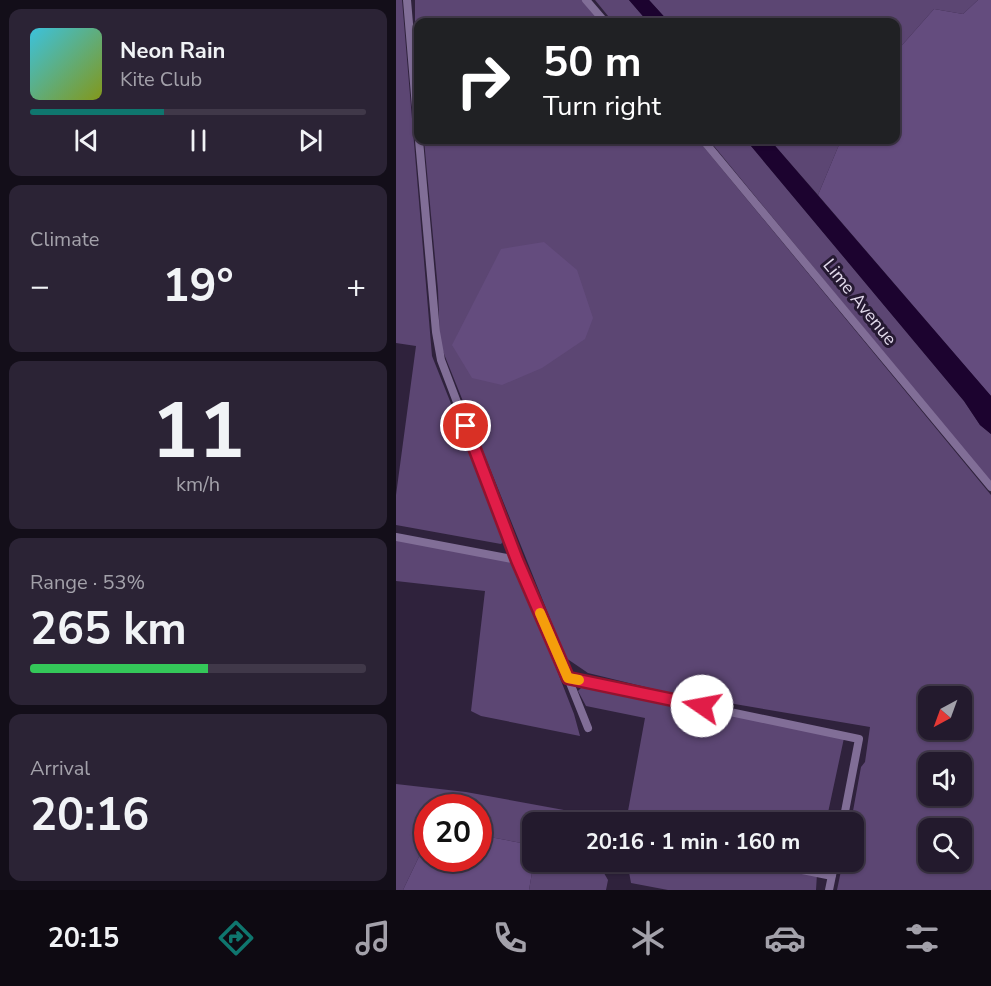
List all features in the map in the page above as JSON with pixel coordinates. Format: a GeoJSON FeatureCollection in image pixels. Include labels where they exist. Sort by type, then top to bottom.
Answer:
{"type":"FeatureCollection","features":[{"type":"Feature","properties":{"kind":"lane"},"geometry":{"type":"LineString","coordinates":[[407,0],[414,83]]}},
{"type":"Feature","properties":{"kind":"lane"},"geometry":{"type":"LineString","coordinates":[[586,0],[602,18]]}},
{"type":"Feature","properties":{"kind":"lane"},"geometry":{"type":"LineString","coordinates":[[419,144],[436,332],[441,360],[517,560],[588,728]]}},
{"type":"Feature","properties":{"kind":"lane","name":"Lime Avenue"},"geometry":{"type":"LineString","coordinates":[[706,144],[991,487]]}},
{"type":"Feature","properties":{"kind":"lane"},"geometry":{"type":"LineString","coordinates":[[396,537],[517,560]]}},
{"type":"Feature","properties":{"kind":"lane"},"geometry":{"type":"LineString","coordinates":[[568,678],[859,739],[845,812]]}},
{"type":"Feature","properties":{"kind":"lane"},"geometry":{"type":"LineString","coordinates":[[812,872],[832,876]]}},
{"type":"Feature","properties":{"kind":"lane"},"geometry":{"type":"LineString","coordinates":[[829,890],[833,872]]}},
{"type":"Feature","properties":{"kind":"shaded area"},"geometry":{"type":"Polygon","coordinates":[[[396,0],[402,0],[432,356],[505,539],[501,544],[396,525],[396,495],[416,346],[396,343],[396,0]]]}},
{"type":"Feature","properties":{"kind":"shaded area"},"geometry":{"type":"Polygon","coordinates":[[[415,0],[583,0],[599,18],[415,18],[415,0]]]}},
{"type":"Feature","properties":{"kind":"shaded area"},"geometry":{"type":"Polygon","coordinates":[[[595,0],[629,0],[645,18],[610,18],[595,0]]]}},
{"type":"Feature","properties":{"kind":"shaded area"},"geometry":{"type":"Polygon","coordinates":[[[629,0],[649,0],[665,18],[645,18],[629,0]]]}},
{"type":"Feature","properties":{"kind":"shaded area"},"geometry":{"type":"Polygon","coordinates":[[[649,0],[978,0],[963,14],[934,9],[900,47],[900,18],[665,18],[649,0]]]}},
{"type":"Feature","properties":{"kind":"shaded area"},"geometry":{"type":"Polygon","coordinates":[[[978,0],[991,0],[991,396],[818,195],[839,144],[900,144],[900,47],[934,9],[963,14],[978,0]]]}},
{"type":"Feature","properties":{"kind":"shaded area"},"geometry":{"type":"Polygon","coordinates":[[[424,144],[701,144],[991,495],[991,890],[837,890],[841,872],[864,872],[864,812],[853,812],[861,767],[865,762],[870,727],[670,693],[588,673],[566,658],[440,344],[438,290],[424,144]]]}},
{"type":"Feature","properties":{"kind":"shaded area"},"geometry":{"type":"Polygon","coordinates":[[[712,144],[749,144],[964,401],[980,425],[991,434],[991,483],[712,144]]]}},
{"type":"Feature","properties":{"kind":"shaded area"},"geometry":{"type":"Polygon","coordinates":[[[749,144],[773,144],[991,396],[991,434],[980,425],[964,401],[749,144]]]}},
{"type":"Feature","properties":{"kind":"shaded area"},"geometry":{"type":"Polygon","coordinates":[[[773,144],[839,144],[818,195],[773,144]]]}},
{"type":"Feature","properties":{"kind":"shaded area"},"geometry":{"type":"Polygon","coordinates":[[[544,242],[577,270],[593,318],[585,339],[542,368],[502,385],[472,378],[452,345],[501,249],[544,242]]]}},
{"type":"Feature","properties":{"kind":"shaded area"},"geometry":{"type":"Polygon","coordinates":[[[396,535],[506,558],[517,568],[574,714],[580,736],[481,716],[471,711],[485,591],[396,581],[396,535]]]}},
{"type":"Feature","properties":{"kind":"shaded area"},"geometry":{"type":"Polygon","coordinates":[[[590,686],[844,738],[828,812],[628,812],[645,718],[586,706],[578,691],[582,687],[590,686]]]}},
{"type":"Feature","properties":{"kind":"shaded area"},"geometry":{"type":"Polygon","coordinates":[[[396,784],[477,794],[414,794],[414,867],[403,890],[396,890],[396,784]]]}},
{"type":"Feature","properties":{"kind":"shaded area"},"geometry":{"type":"Polygon","coordinates":[[[492,797],[564,810],[564,812],[522,812],[522,843],[492,837],[492,797]]]}},
{"type":"Feature","properties":{"kind":"shaded area"},"geometry":{"type":"Polygon","coordinates":[[[492,837],[522,843],[522,872],[532,872],[529,890],[403,890],[414,867],[414,872],[492,872],[492,837]]]}},
{"type":"Feature","properties":{"kind":"shaded area"},"geometry":{"type":"Polygon","coordinates":[[[532,872],[603,872],[608,880],[606,890],[529,890],[532,872]]]}},
{"type":"Feature","properties":{"kind":"shaded area"},"geometry":{"type":"Polygon","coordinates":[[[629,872],[806,872],[817,874],[816,890],[668,890],[631,883],[629,872]]]}},
{"type":"Feature","properties":{"kind":"slow traffic"},"geometry":{"type":"LineString","coordinates":[[540,613],[568,678],[579,680]]}},
{"type":"Feature","properties":{"kind":"route"},"geometry":{"type":"LineString","coordinates":[[466,426],[517,560],[568,678],[702,706]]}}]}
